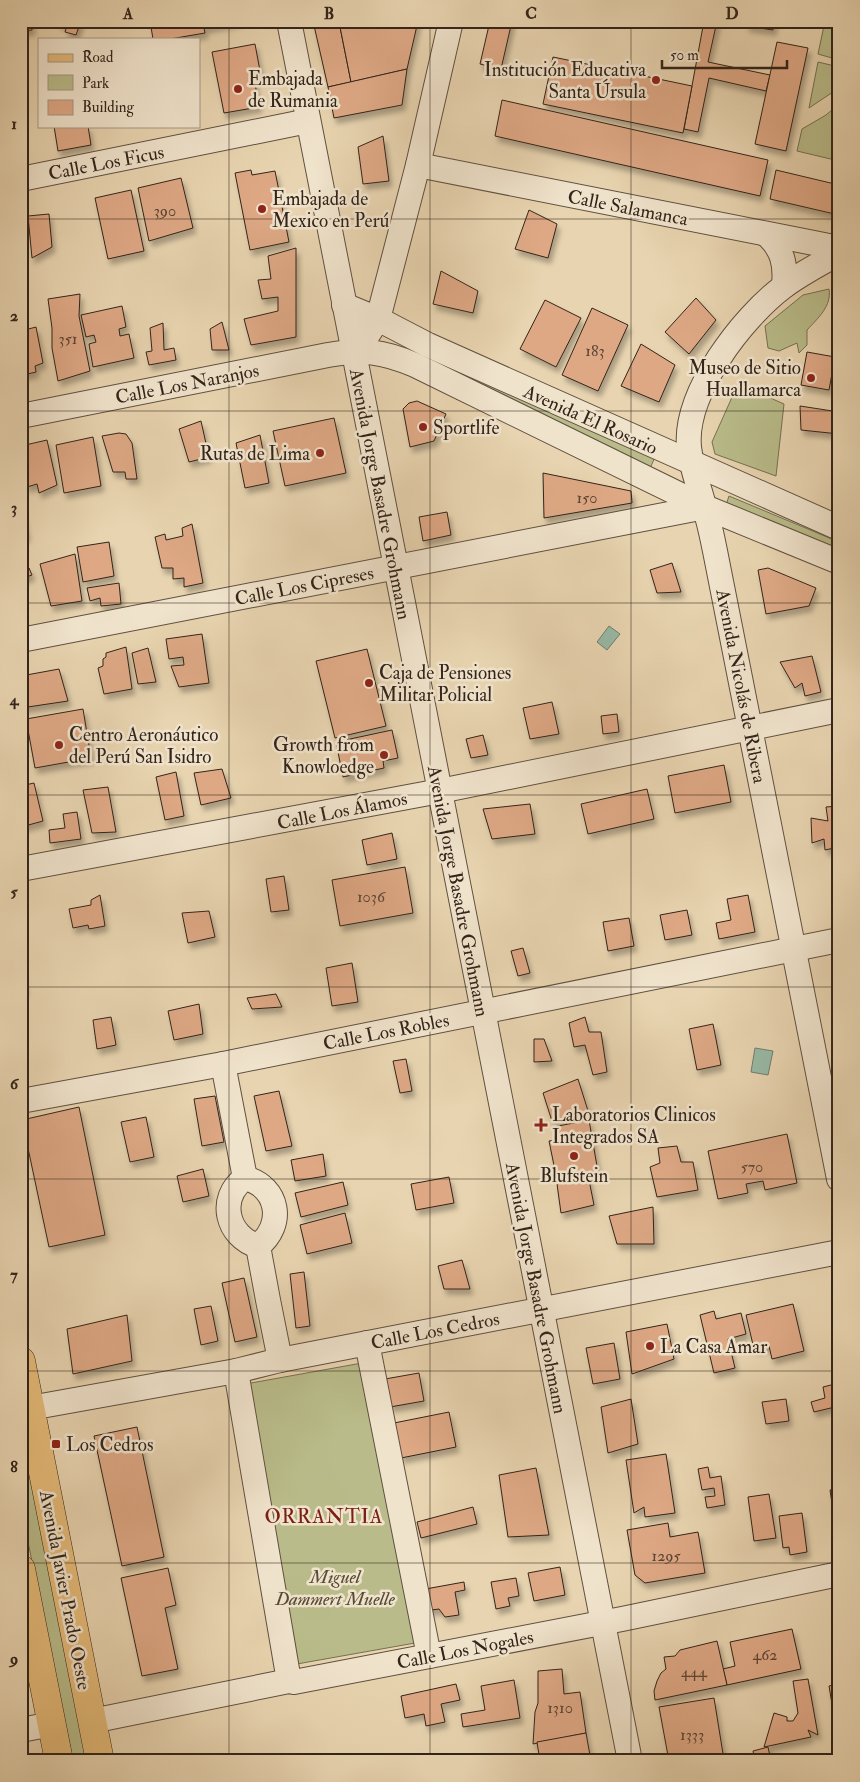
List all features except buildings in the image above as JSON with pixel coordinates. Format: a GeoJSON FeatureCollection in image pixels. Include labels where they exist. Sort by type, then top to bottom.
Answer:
{"type":"FeatureCollection","features":[{"type":"Feature","properties":{"kind":"main road","name":"Avenida Javier Prado Oeste"},"geometry":{"type":"LineString","coordinates":[[21,1361],[100,1761]]}},
{"type":"Feature","properties":{"kind":"main road"},"geometry":{"type":"LineString","coordinates":[[21,1569],[59,1761]]}},
{"type":"Feature","properties":{"kind":"street","name":"Avenida Jorge Basadre Grohmann"},"geometry":{"type":"LineString","coordinates":[[289,21],[630,1761]]}},
{"type":"Feature","properties":{"kind":"street"},"geometry":{"type":"LineString","coordinates":[[353,350],[367,336],[378,319],[418,165],[451,21]]}},
{"type":"Feature","properties":{"kind":"street","name":"Calle Los Ficus"},"geometry":{"type":"LineString","coordinates":[[21,180],[308,122]]}},
{"type":"Feature","properties":{"kind":"street","name":"Calle Salamanca"},"geometry":{"type":"LineString","coordinates":[[418,165],[839,248]]}},
{"type":"Feature","properties":{"kind":"street"},"geometry":{"type":"LineString","coordinates":[[766,234],[779,248],[783,257],[785,266],[784,286]]}},
{"type":"Feature","properties":{"kind":"street","name":"Avenida Nicolás de Ribera"},"geometry":{"type":"LineString","coordinates":[[839,254],[784,286],[766,301],[739,330],[701,390],[691,418],[689,446],[691,464],[705,507],[839,1179]]}},
{"type":"Feature","properties":{"kind":"street","name":"Avenida El Rosario"},"geometry":{"type":"LineString","coordinates":[[344,305],[378,319],[428,346],[839,528]]}},
{"type":"Feature","properties":{"kind":"street","name":"Avenida El Rosario"},"geometry":{"type":"LineString","coordinates":[[353,350],[379,352],[401,359],[705,507],[839,562]]}},
{"type":"Feature","properties":{"kind":"street","name":"Calle Los Naranjos"},"geometry":{"type":"LineString","coordinates":[[21,416],[353,350]]}},
{"type":"Feature","properties":{"kind":"street","name":"Calle Los Cipreses"},"geometry":{"type":"LineString","coordinates":[[21,640],[705,507]]}},
{"type":"Feature","properties":{"kind":"street","name":"Calle Los Álamos"},"geometry":{"type":"LineString","coordinates":[[21,870],[440,791],[839,710]]}},
{"type":"Feature","properties":{"kind":"street","name":"Calle Los Robles"},"geometry":{"type":"LineString","coordinates":[[21,1101],[223,1064],[839,940]]}},
{"type":"Feature","properties":{"kind":"street"},"geometry":{"type":"LineString","coordinates":[[223,1064],[245,1178]]}},
{"type":"Feature","properties":{"kind":"street"},"geometry":{"type":"LineString","coordinates":[[245,1178],[263,1186],[270,1196],[274,1207],[275,1218],[272,1230],[265,1241],[258,1246],[240,1236],[233,1227],[229,1216],[232,1192],[239,1182],[245,1178]]}},
{"type":"Feature","properties":{"kind":"street"},"geometry":{"type":"LineString","coordinates":[[258,1246],[280,1360]]}},
{"type":"Feature","properties":{"kind":"street","name":"Calle Los Cedros"},"geometry":{"type":"LineString","coordinates":[[30,1408],[236,1371],[280,1360],[839,1252]]}},
{"type":"Feature","properties":{"kind":"street"},"geometry":{"type":"LineString","coordinates":[[367,1343],[430,1656]]}},
{"type":"Feature","properties":{"kind":"street"},"geometry":{"type":"LineString","coordinates":[[236,1371],[289,1681]]}},
{"type":"Feature","properties":{"kind":"street","name":"Calle Los Nogales"},"geometry":{"type":"LineString","coordinates":[[92,1721],[289,1681],[294,1682],[603,1622],[839,1574]]}},
{"type":"Feature","properties":{"kind":"street"},"geometry":{"type":"LineString","coordinates":[[21,1730],[52,1724]]}},
{"type":"Feature","properties":{"kind":"green space"},"geometry":{"type":"Polygon","coordinates":[[[825,21],[839,21],[839,60],[818,54],[825,21]]]}},
{"type":"Feature","properties":{"kind":"green space"},"geometry":{"type":"Polygon","coordinates":[[[818,62],[839,67],[839,88],[809,108],[818,62]]]}},
{"type":"Feature","properties":{"kind":"green space"},"geometry":{"type":"Polygon","coordinates":[[[839,104],[837,124],[839,125],[839,161],[797,151],[802,129],[826,115],[839,104]]]}},
{"type":"Feature","properties":{"kind":"green space"},"geometry":{"type":"Polygon","coordinates":[[[829,289],[826,306],[820,316],[807,330],[807,345],[799,353],[797,343],[779,351],[768,348],[765,326],[803,295],[829,289]]]}},
{"type":"Feature","properties":{"kind":"green space"},"geometry":{"type":"Polygon","coordinates":[[[433,351],[655,457],[648,473],[425,367],[433,351]]]}},
{"type":"Feature","properties":{"kind":"green space"},"geometry":{"type":"Polygon","coordinates":[[[733,395],[768,397],[784,404],[776,476],[715,454],[712,442],[733,395]]]}},
{"type":"Feature","properties":{"kind":"green space"},"geometry":{"type":"Polygon","coordinates":[[[729,496],[839,542],[839,556],[725,508],[729,496]]]}},
{"type":"Feature","properties":{"kind":"green space","name":"Miguel Dammert Muelle"},"geometry":{"type":"Polygon","coordinates":[[[362,1363],[415,1643],[280,1667],[229,1387],[362,1363]]]}},
{"type":"Feature","properties":{"kind":"green space"},"geometry":{"type":"Polygon","coordinates":[[[21,1425],[88,1761],[73,1761],[21,1508],[21,1425]]]}},
{"type":"Feature","properties":{"kind":"shaded area"},"geometry":{"type":"Polygon","coordinates":[[[609,626],[620,634],[607,650],[597,642],[609,626]]]}},
{"type":"Feature","properties":{"kind":"shaded area"},"geometry":{"type":"Polygon","coordinates":[[[755,1048],[773,1051],[768,1075],[751,1072],[755,1048]]]}},
{"type":"Feature","properties":{"kind":"place","name":"Institución Educativa Santa Úrsula"},"geometry":{"type":"Point","coordinates":[656,80]}},
{"type":"Feature","properties":{"kind":"place","name":"Embajada de Rumania"},"geometry":{"type":"Point","coordinates":[238,89]}},
{"type":"Feature","properties":{"kind":"place","name":"Embajada de Mexico en Perú"},"geometry":{"type":"Point","coordinates":[262,209]}},
{"type":"Feature","properties":{"kind":"place","name":"Museo de Sitio Huallamarca"},"geometry":{"type":"Point","coordinates":[811,378]}},
{"type":"Feature","properties":{"kind":"place","name":"Sportlife"},"geometry":{"type":"Point","coordinates":[423,427]}},
{"type":"Feature","properties":{"kind":"place","name":"Rutas de Lima"},"geometry":{"type":"Point","coordinates":[320,453]}},
{"type":"Feature","properties":{"kind":"place","name":"Caja de Pensiones Militar Policial"},"geometry":{"type":"Point","coordinates":[369,683]}},
{"type":"Feature","properties":{"kind":"place","name":"Centro Aeronáutico del Perú San Isidro"},"geometry":{"type":"Point","coordinates":[59,745]}},
{"type":"Feature","properties":{"kind":"place","name":"Growth from Knowloedge"},"geometry":{"type":"Point","coordinates":[384,755]}},
{"type":"Feature","properties":{"kind":"place","name":"Laboratorios Clinicos Integrados SA"},"geometry":{"type":"Point","coordinates":[541,1125]}},
{"type":"Feature","properties":{"kind":"place","name":"Blufstein"},"geometry":{"type":"Point","coordinates":[574,1156]}},
{"type":"Feature","properties":{"kind":"place","name":"La Casa Amar"},"geometry":{"type":"Point","coordinates":[650,1346]}},
{"type":"Feature","properties":{"kind":"place","name":"Los Cedros"},"geometry":{"type":"Point","coordinates":[56,1444]}},
{"type":"Feature","properties":{"kind":"district","name":"ORRANTIA"},"geometry":{"type":"Point","coordinates":[324,1516]}}]}
